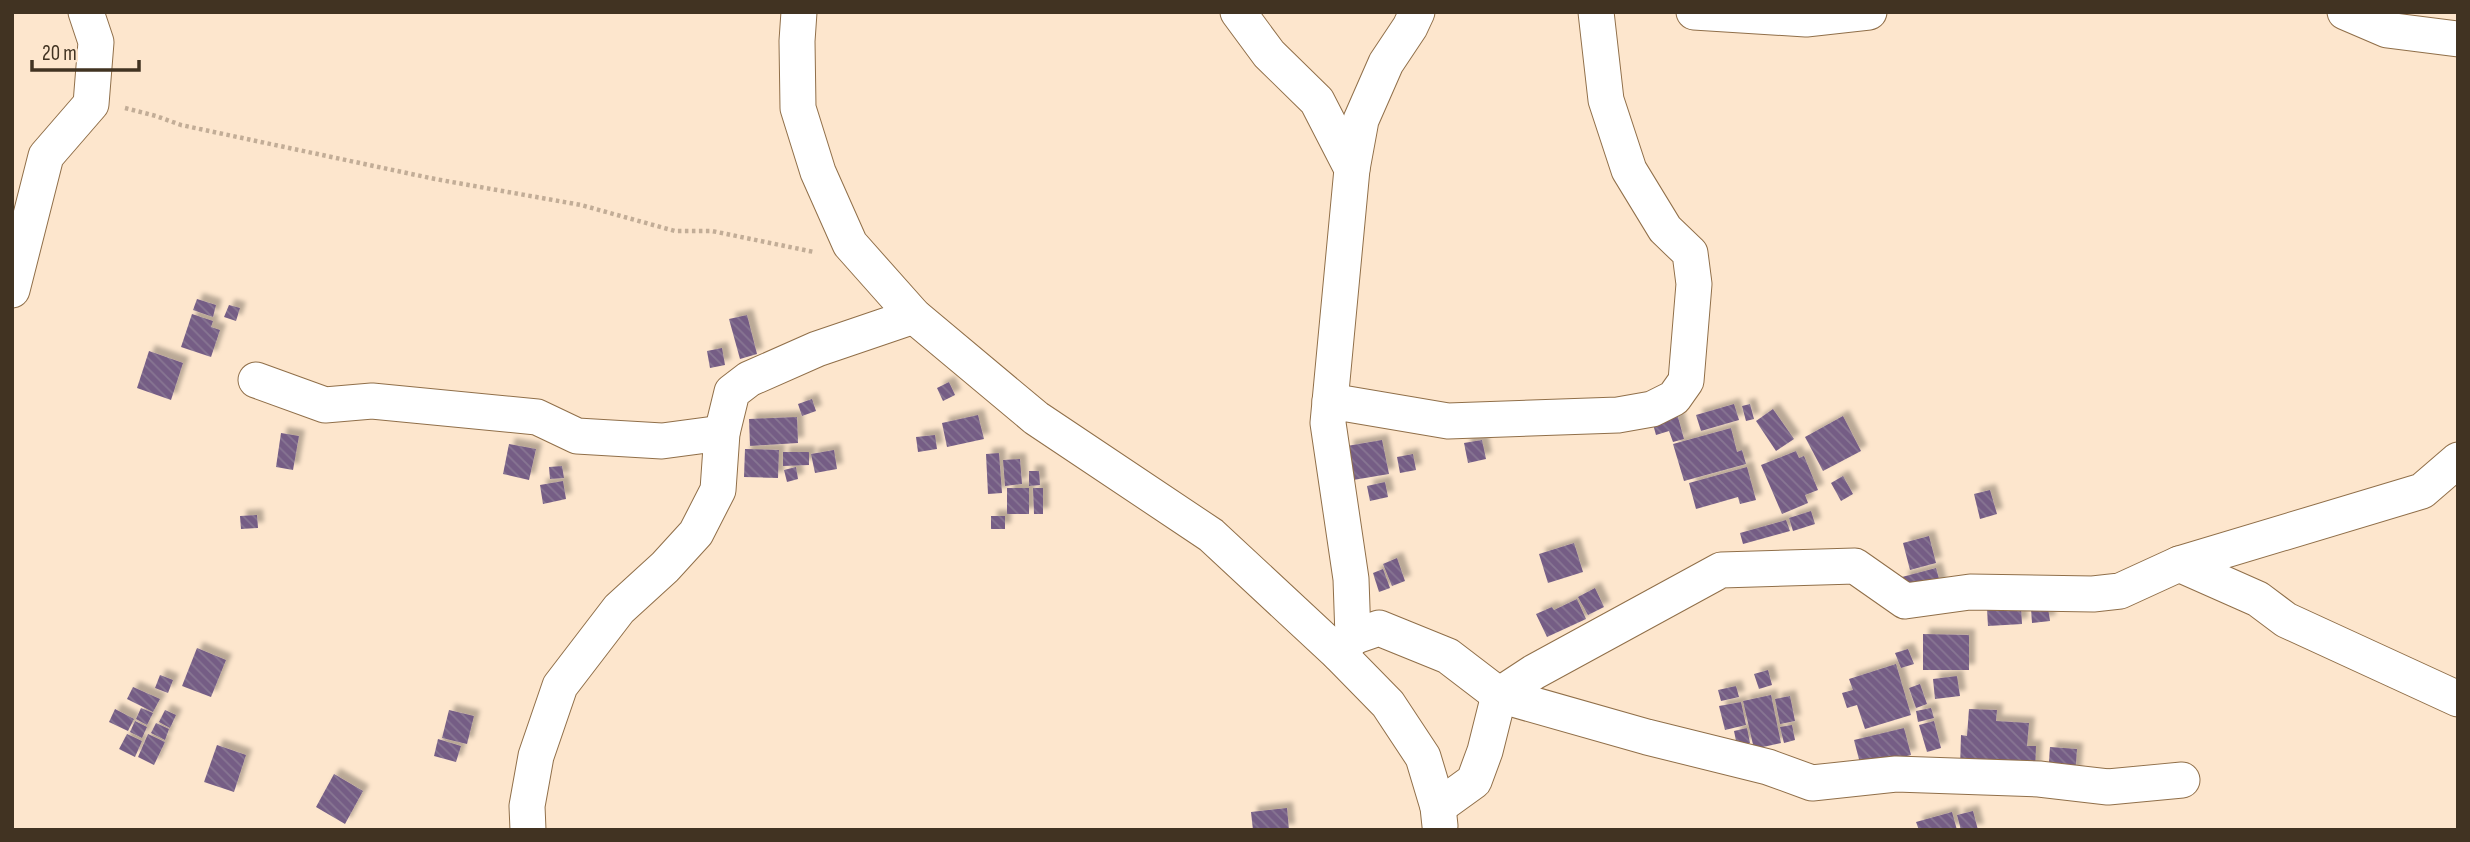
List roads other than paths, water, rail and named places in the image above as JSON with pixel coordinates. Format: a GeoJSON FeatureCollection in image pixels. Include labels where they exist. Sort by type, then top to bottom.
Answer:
{"type":"FeatureCollection","features":[{"type":"Feature","properties":{"kind":"street"},"geometry":{"type":"LineString","coordinates":[[12,290],[46,156],[91,104],[96,41],[86,12]]}},
{"type":"Feature","properties":{"kind":"street"},"geometry":{"type":"LineString","coordinates":[[799,12],[798,108],[818,172],[850,244],[914,316],[1036,418],[1212,535],[1346,646],[1423,757],[1439,818]]}},
{"type":"Feature","properties":{"kind":"street"},"geometry":{"type":"LineString","coordinates":[[1238,12],[1269,54],[1317,101],[1352,169]]}},
{"type":"Feature","properties":{"kind":"street"},"geometry":{"type":"LineString","coordinates":[[1346,646],[1351,579],[1328,423],[1352,169],[1361,120],[1386,63],[1417,12]]}},
{"type":"Feature","properties":{"kind":"street"},"geometry":{"type":"LineString","coordinates":[[1330,401],[1448,421],[1618,415],[1652,409],[1674,398],[1686,381],[1694,284],[1690,253],[1665,229],[1629,170],[1606,100],[1596,12]]}},
{"type":"Feature","properties":{"kind":"street"},"geometry":{"type":"LineString","coordinates":[[1694,12],[1806,19],[1869,12]]}},
{"type":"Feature","properties":{"kind":"street"},"geometry":{"type":"LineString","coordinates":[[2345,12],[2387,30],[2458,39]]}},
{"type":"Feature","properties":{"kind":"street"},"geometry":{"type":"LineString","coordinates":[[528,830],[527,806],[536,756],[559,686],[618,609],[665,567],[696,533],[718,490],[722,433],[732,392],[749,379],[817,349],[914,316]]}},
{"type":"Feature","properties":{"kind":"street"},"geometry":{"type":"LineString","coordinates":[[256,380],[325,405],[373,401],[537,417],[576,436],[662,440],[722,433]]}},
{"type":"Feature","properties":{"kind":"street"},"geometry":{"type":"LineString","coordinates":[[1439,818],[1474,781],[1485,751],[1499,695],[1534,672],[1721,570],[1855,566],[1905,601],[1970,592],[2093,594],[2120,591],[2179,564],[2422,491],[2458,460]]}},
{"type":"Feature","properties":{"kind":"street"},"geometry":{"type":"LineString","coordinates":[[2179,564],[2258,599],[2286,620],[2458,699]]}},
{"type":"Feature","properties":{"kind":"street"},"geometry":{"type":"LineString","coordinates":[[1346,646],[1378,628],[1448,656],[1499,695],[1647,737],[1768,767],[1812,783],[1896,774],[2039,779],[2108,787],[2182,780]]}}]}
